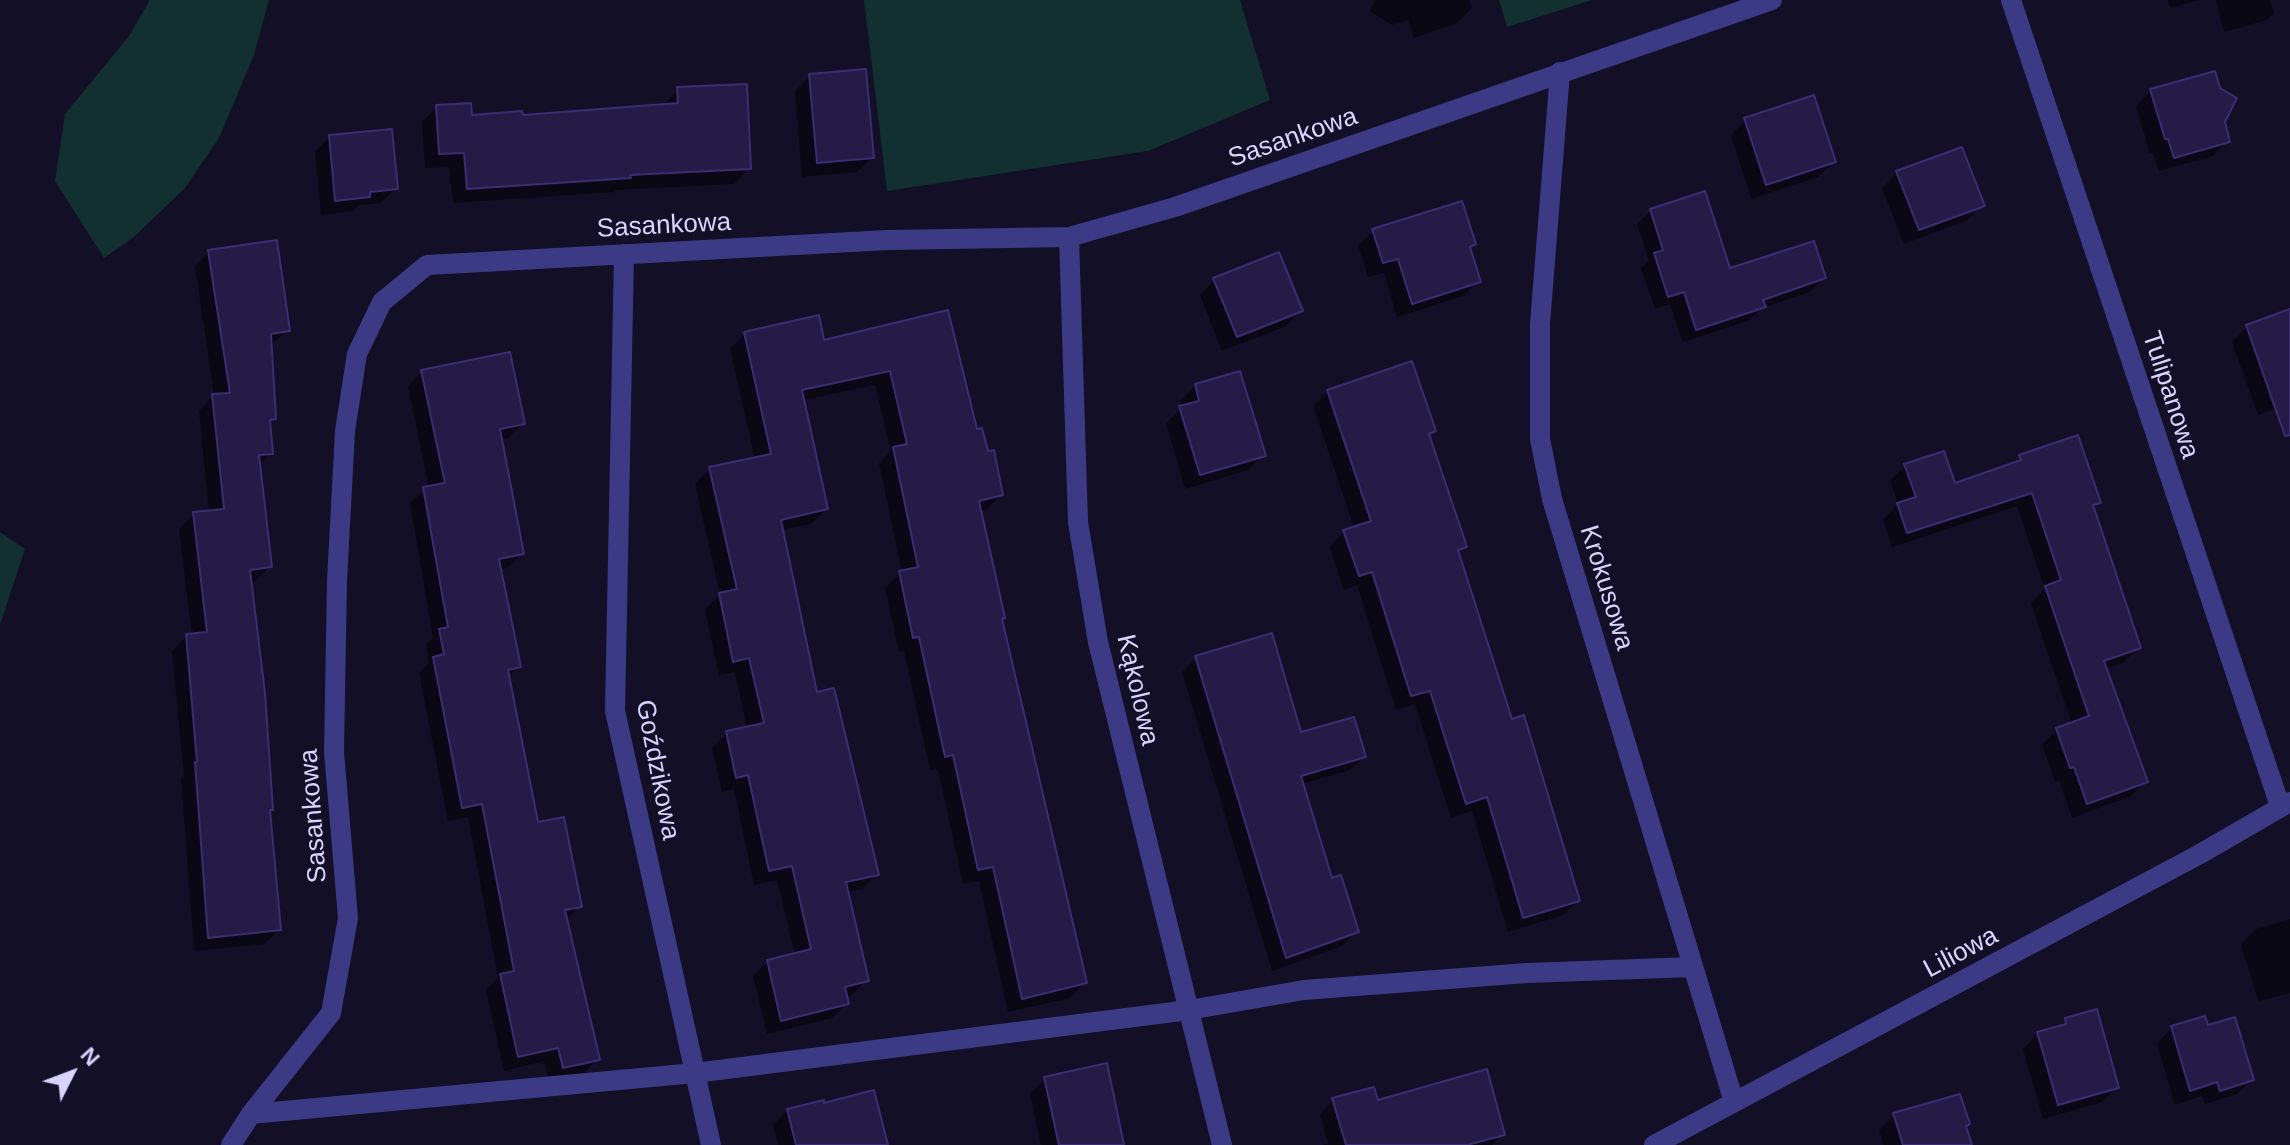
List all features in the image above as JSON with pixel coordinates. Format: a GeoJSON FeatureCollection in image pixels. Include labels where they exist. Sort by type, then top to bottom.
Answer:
{"type":"FeatureCollection","features":[{"type":"Feature","properties":{"kind":"street","name":"Sasankowa"},"geometry":{"type":"LineString","coordinates":[[231,1145],[251,1114],[331,1013],[348,918],[334,737],[337,581],[345,431],[357,354],[382,302],[427,265],[888,240],[1069,237],[1175,207],[1772,0]]}},
{"type":"Feature","properties":{"kind":"street","name":"Tulipanowa"},"geometry":{"type":"LineString","coordinates":[[2011,0],[2285,804]]}},
{"type":"Feature","properties":{"kind":"street","name":"Krokusowa"},"geometry":{"type":"LineString","coordinates":[[1560,72],[1540,324],[1540,439],[1552,499],[1734,1102]]}},
{"type":"Feature","properties":{"kind":"street","name":"Kąkolowa"},"geometry":{"type":"LineString","coordinates":[[1069,237],[1078,522],[1098,642],[1222,1145]]}},
{"type":"Feature","properties":{"kind":"street","name":"Goździkowa"},"geometry":{"type":"LineString","coordinates":[[624,254],[615,711],[711,1145]]}},
{"type":"Feature","properties":{"kind":"street","name":"Liliowa"},"geometry":{"type":"LineString","coordinates":[[1654,1145],[2200,854],[2285,804]]}},
{"type":"Feature","properties":{"kind":"street"},"geometry":{"type":"LineString","coordinates":[[251,1114],[695,1073],[1189,1010],[1304,990],[1527,973],[1693,967]]}},
{"type":"Feature","properties":{"kind":"green space"},"geometry":{"type":"Polygon","coordinates":[[[150,0],[269,0],[254,55],[219,138],[185,188],[134,237],[104,258],[55,181],[65,114],[129,36],[150,0]]]}},
{"type":"Feature","properties":{"kind":"green space"},"geometry":{"type":"Polygon","coordinates":[[[864,0],[1240,0],[1270,100],[1148,151],[887,191],[864,0]]]}},
{"type":"Feature","properties":{"kind":"green space"},"geometry":{"type":"Polygon","coordinates":[[[1499,0],[1592,0],[1507,27],[1499,0]]]}},
{"type":"Feature","properties":{"kind":"green space"},"geometry":{"type":"Polygon","coordinates":[[[0,532],[25,549],[0,625],[0,532]]]}},
{"type":"Feature","properties":{"kind":"building"},"geometry":{"type":"Polygon","coordinates":[[[866,69],[874,158],[817,163],[809,74],[866,69]]]}},
{"type":"Feature","properties":{"kind":"building"},"geometry":{"type":"Polygon","coordinates":[[[2215,71],[2220,88],[2237,98],[2225,122],[2230,142],[2174,158],[2150,89],[2215,71]]]}},
{"type":"Feature","properties":{"kind":"building"},"geometry":{"type":"Polygon","coordinates":[[[747,84],[751,169],[630,175],[631,178],[467,189],[464,153],[439,154],[436,105],[471,103],[472,115],[522,111],[523,115],[678,103],[677,87],[747,84]]]}},
{"type":"Feature","properties":{"kind":"building"},"geometry":{"type":"Polygon","coordinates":[[[1814,95],[1836,162],[1766,185],[1744,118],[1814,95]]]}},
{"type":"Feature","properties":{"kind":"building"},"geometry":{"type":"Polygon","coordinates":[[[392,129],[398,189],[370,192],[370,197],[335,201],[329,135],[392,129]]]}},
{"type":"Feature","properties":{"kind":"building"},"geometry":{"type":"Polygon","coordinates":[[[1962,147],[1985,206],[1919,230],[1896,171],[1962,147]]]}},
{"type":"Feature","properties":{"kind":"building"},"geometry":{"type":"Polygon","coordinates":[[[1705,191],[1730,268],[1814,241],[1826,278],[1763,300],[1766,307],[1696,330],[1684,292],[1668,297],[1654,253],[1663,250],[1650,209],[1705,191]]]}},
{"type":"Feature","properties":{"kind":"building"},"geometry":{"type":"Polygon","coordinates":[[[1462,201],[1476,244],[1470,247],[1481,282],[1412,304],[1398,259],[1383,263],[1372,229],[1462,201]]]}},
{"type":"Feature","properties":{"kind":"building"},"geometry":{"type":"Polygon","coordinates":[[[277,240],[290,331],[271,334],[276,419],[270,420],[273,454],[259,455],[272,567],[250,570],[265,693],[273,810],[270,810],[281,930],[208,938],[186,634],[207,632],[193,512],[224,509],[212,394],[230,393],[208,250],[277,240]]]}},
{"type":"Feature","properties":{"kind":"building"},"geometry":{"type":"Polygon","coordinates":[[[1279,252],[1303,311],[1237,337],[1213,278],[1279,252]]]}},
{"type":"Feature","properties":{"kind":"building"},"geometry":{"type":"Polygon","coordinates":[[[2290,309],[2290,435],[2285,436],[2246,325],[2290,309]]]}},
{"type":"Feature","properties":{"kind":"building"},"geometry":{"type":"Polygon","coordinates":[[[948,310],[977,429],[982,428],[988,451],[994,450],[1003,495],[979,501],[1005,618],[1002,619],[1087,983],[1022,999],[993,867],[978,870],[953,755],[945,757],[919,637],[913,638],[899,571],[918,567],[893,447],[907,444],[890,371],[802,390],[828,509],[781,520],[817,692],[834,688],[879,875],[846,882],[869,981],[845,987],[849,1004],[781,1021],[767,960],[811,949],[792,866],[769,871],[748,775],[736,778],[726,731],[764,723],[749,658],[733,662],[719,593],[737,589],[709,467],[771,454],[744,332],[819,315],[824,340],[948,310]]]}},
{"type":"Feature","properties":{"kind":"building"},"geometry":{"type":"Polygon","coordinates":[[[510,352],[525,424],[500,429],[524,554],[499,559],[521,667],[508,670],[538,822],[564,817],[582,907],[565,910],[600,1060],[563,1068],[558,1048],[518,1057],[500,974],[514,971],[482,804],[462,808],[433,657],[444,654],[439,629],[448,627],[423,487],[445,483],[421,370],[510,352]]]}},
{"type":"Feature","properties":{"kind":"building"},"geometry":{"type":"Polygon","coordinates":[[[1412,361],[1436,431],[1429,434],[1467,547],[1458,550],[1512,719],[1524,715],[1580,901],[1523,918],[1487,797],[1466,804],[1430,691],[1411,696],[1372,572],[1359,576],[1343,530],[1371,521],[1327,390],[1412,361]]]}},
{"type":"Feature","properties":{"kind":"building"},"geometry":{"type":"Polygon","coordinates":[[[1240,371],[1266,456],[1200,475],[1179,406],[1199,401],[1195,384],[1240,371]]]}},
{"type":"Feature","properties":{"kind":"building"},"geometry":{"type":"Polygon","coordinates":[[[2078,435],[2101,503],[2093,505],[2141,648],[2104,661],[2148,782],[2087,804],[2056,728],[2089,716],[2045,586],[2061,580],[2032,493],[1907,533],[1897,503],[1916,497],[1904,464],[1944,451],[1955,483],[2021,460],[2019,455],[2078,435]]]}},
{"type":"Feature","properties":{"kind":"building"},"geometry":{"type":"Polygon","coordinates":[[[1272,633],[1301,732],[1354,717],[1366,757],[1301,776],[1332,878],[1341,875],[1359,932],[1286,958],[1195,656],[1272,633]]]}},
{"type":"Feature","properties":{"kind":"building"},"geometry":{"type":"Polygon","coordinates":[[[2097,1009],[2119,1088],[2058,1105],[2037,1032],[2066,1024],[2065,1018],[2097,1009]]]}},
{"type":"Feature","properties":{"kind":"building"},"geometry":{"type":"Polygon","coordinates":[[[2205,1016],[2208,1025],[2235,1017],[2254,1080],[2220,1091],[2217,1082],[2190,1091],[2171,1026],[2205,1016]]]}},
{"type":"Feature","properties":{"kind":"building"},"geometry":{"type":"Polygon","coordinates":[[[1107,1063],[1124,1145],[1059,1145],[1044,1077],[1107,1063]]]}},
{"type":"Feature","properties":{"kind":"building"},"geometry":{"type":"Polygon","coordinates":[[[1487,1069],[1505,1135],[1467,1145],[1346,1145],[1332,1098],[1374,1087],[1378,1100],[1487,1069]]]}},
{"type":"Feature","properties":{"kind":"building"},"geometry":{"type":"Polygon","coordinates":[[[874,1090],[888,1145],[796,1145],[787,1109],[874,1090]]]}},
{"type":"Feature","properties":{"kind":"building"},"geometry":{"type":"Polygon","coordinates":[[[1960,1094],[1970,1124],[1966,1126],[1972,1145],[1903,1145],[1893,1113],[1960,1094]]]}}]}
